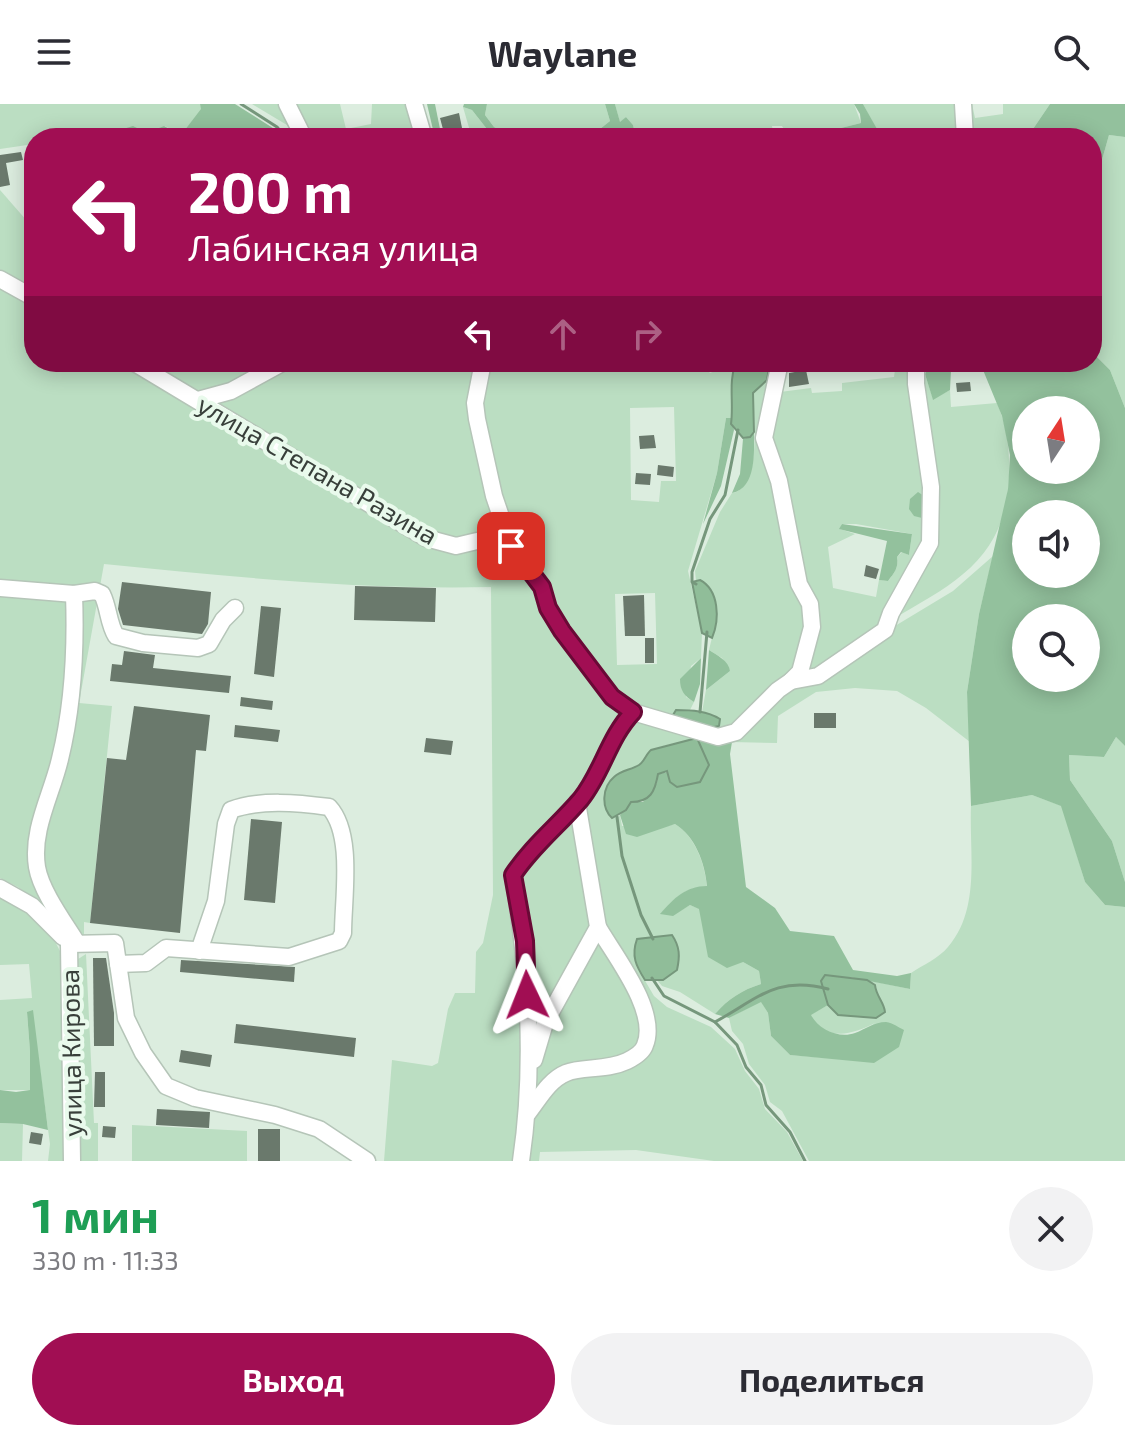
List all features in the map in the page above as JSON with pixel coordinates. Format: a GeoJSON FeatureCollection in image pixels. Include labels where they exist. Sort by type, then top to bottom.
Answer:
{"type":"FeatureCollection","features":[{"type":"Feature","properties":{"kind":"street"},"geometry":{"type":"LineString","coordinates":[[287,104],[299,128]]}},
{"type":"Feature","properties":{"kind":"street"},"geometry":{"type":"LineString","coordinates":[[414,104],[421,128]]}},
{"type":"Feature","properties":{"kind":"street"},"geometry":{"type":"LineString","coordinates":[[963,104],[965,128]]}},
{"type":"Feature","properties":{"kind":"street"},"geometry":{"type":"LineString","coordinates":[[0,279],[24,292]]}},
{"type":"Feature","properties":{"kind":"street","name":"улица Степана Разина"},"geometry":{"type":"LineString","coordinates":[[150,372],[426,538],[456,546],[477,541],[511,546]]}},
{"type":"Feature","properties":{"kind":"street"},"geometry":{"type":"LineString","coordinates":[[198,400],[231,391],[266,372]]}},
{"type":"Feature","properties":{"kind":"street"},"geometry":{"type":"LineString","coordinates":[[481,372],[475,403],[494,496],[511,546],[542,587],[548,608],[562,631],[612,697],[633,712],[718,737],[736,732],[800,672],[812,627],[810,604],[799,584],[779,481],[764,438],[778,372]]}},
{"type":"Feature","properties":{"kind":"street"},"geometry":{"type":"LineString","coordinates":[[791,681],[818,676],[885,630],[891,613],[930,543],[931,487],[916,372]]}},
{"type":"Feature","properties":{"kind":"street"},"geometry":{"type":"LineString","coordinates":[[0,588],[74,594],[95,591],[102,594],[110,626],[116,636],[143,643],[198,648],[209,644],[223,620],[235,608]]}},
{"type":"Feature","properties":{"kind":"street"},"geometry":{"type":"LineString","coordinates":[[73,944],[37,868],[38,831],[60,758],[68,706],[76,635],[74,594]]}},
{"type":"Feature","properties":{"kind":"street"},"geometry":{"type":"LineString","coordinates":[[521,1161],[530,1076],[525,941],[513,875],[526,855],[577,802],[620,726],[633,712]]}},
{"type":"Feature","properties":{"kind":"street"},"geometry":{"type":"LineString","coordinates":[[527,1114],[552,1082],[568,1072],[604,1069],[626,1061],[646,1045],[647,1026],[641,1003],[623,966],[598,927],[577,802]]}},
{"type":"Feature","properties":{"kind":"street"},"geometry":{"type":"LineString","coordinates":[[118,964],[146,963],[166,948],[199,951],[289,957],[339,941],[343,933],[344,851],[342,828],[329,807],[272,804],[241,806],[231,810],[226,824],[216,901],[199,951]]}},
{"type":"Feature","properties":{"kind":"street"},"geometry":{"type":"LineString","coordinates":[[0,888],[32,906],[73,944],[115,943],[126,1018],[143,1053],[166,1086],[195,1098],[275,1115],[319,1129],[367,1161]]}},
{"type":"Feature","properties":{"kind":"street"},"geometry":{"type":"LineString","coordinates":[[530,1076],[545,1023],[598,927]]}},
{"type":"Feature","properties":{"kind":"street","name":"улица Кирова"},"geometry":{"type":"LineString","coordinates":[[72,1161],[73,944]]}},
{"type":"Feature","properties":{"kind":"shaded area"},"geometry":{"type":"Polygon","coordinates":[[[0,104],[200,104],[202,109],[187,128],[24,128],[24,145],[0,149],[0,104]]]}},
{"type":"Feature","properties":{"kind":"shaded area"},"geometry":{"type":"Polygon","coordinates":[[[200,104],[235,104],[273,128],[186,128],[201,109],[200,104]]]}},
{"type":"Feature","properties":{"kind":"shaded area"},"geometry":{"type":"Polygon","coordinates":[[[252,104],[340,104],[346,128],[292,128],[252,104]]]}},
{"type":"Feature","properties":{"kind":"shaded area"},"geometry":{"type":"Polygon","coordinates":[[[372,104],[411,104],[418,128],[351,128],[371,124],[372,104]]]}},
{"type":"Feature","properties":{"kind":"shaded area"},"geometry":{"type":"Polygon","coordinates":[[[427,104],[435,104],[440,128],[433,128],[427,104]]]}},
{"type":"Feature","properties":{"kind":"shaded area"},"geometry":{"type":"Polygon","coordinates":[[[464,104],[487,104],[485,115],[496,128],[486,128],[472,110],[463,107],[464,104]]]}},
{"type":"Feature","properties":{"kind":"shaded area"},"geometry":{"type":"Polygon","coordinates":[[[487,104],[605,104],[610,121],[601,128],[496,128],[485,115],[487,104]]]}},
{"type":"Feature","properties":{"kind":"shaded area"},"geometry":{"type":"Polygon","coordinates":[[[605,104],[615,104],[620,122],[626,117],[634,128],[601,128],[610,121],[605,104]]]}},
{"type":"Feature","properties":{"kind":"shaded area"},"geometry":{"type":"Polygon","coordinates":[[[615,104],[854,104],[861,123],[841,128],[634,128],[626,117],[620,123],[615,104]]]}},
{"type":"Feature","properties":{"kind":"shaded area"},"geometry":{"type":"Polygon","coordinates":[[[854,104],[863,104],[876,128],[841,128],[861,123],[854,104]]]}},
{"type":"Feature","properties":{"kind":"shaded area"},"geometry":{"type":"Polygon","coordinates":[[[863,104],[961,104],[962,128],[876,128],[863,104]]]}},
{"type":"Feature","properties":{"kind":"shaded area"},"geometry":{"type":"Polygon","coordinates":[[[968,104],[972,104],[975,118],[1003,114],[1003,104],[1050,104],[1034,128],[972,128],[968,104]]]}},
{"type":"Feature","properties":{"kind":"shaded area"},"geometry":{"type":"Polygon","coordinates":[[[1050,104],[1125,104],[1125,137],[1109,135],[1102,160],[1102,128],[1034,128],[1050,104]]]}},
{"type":"Feature","properties":{"kind":"shaded area"},"geometry":{"type":"Polygon","coordinates":[[[463,107],[472,110],[486,128],[469,128],[463,107]]]}},
{"type":"Feature","properties":{"kind":"shaded area"},"geometry":{"type":"Polygon","coordinates":[[[1109,135],[1125,137],[1125,408],[1110,370],[1102,362],[1102,160],[1109,135]]]}},
{"type":"Feature","properties":{"kind":"shaded area"},"geometry":{"type":"Polygon","coordinates":[[[0,190],[24,218],[24,286],[0,273],[0,190]]]}},
{"type":"Feature","properties":{"kind":"shaded area"},"geometry":{"type":"Polygon","coordinates":[[[0,285],[24,299],[24,372],[141,372],[426,541],[478,545],[507,552],[627,714],[569,807],[520,857],[525,1075],[518,1161],[384,1161],[392,1060],[432,1066],[438,1063],[448,1009],[455,993],[475,993],[476,952],[483,943],[493,895],[491,587],[345,584],[104,564],[79,703],[112,706],[90,923],[84,922],[84,935],[71,922],[52,893],[44,873],[43,856],[43,832],[81,598],[0,585],[0,285]]]}},
{"type":"Feature","properties":{"kind":"shaded area"},"geometry":{"type":"Polygon","coordinates":[[[1102,362],[1110,370],[1125,408],[1125,746],[1116,737],[1104,757],[1069,755],[1070,780],[1112,841],[1125,882],[1125,907],[1105,905],[1085,882],[1061,806],[1032,795],[971,806],[967,692],[979,614],[1008,489],[1010,455],[1002,416],[984,372],[1102,372],[1102,362]]]}},
{"type":"Feature","properties":{"kind":"shaded area"},"geometry":{"type":"Polygon","coordinates":[[[159,372],[258,372],[228,388],[192,392],[159,372]]]}},
{"type":"Feature","properties":{"kind":"shaded area"},"geometry":{"type":"Polygon","coordinates":[[[272,372],[479,372],[504,537],[488,534],[452,540],[431,532],[216,401],[272,372]]]}},
{"type":"Feature","properties":{"kind":"shaded area"},"geometry":{"type":"Polygon","coordinates":[[[486,372],[733,372],[732,418],[726,418],[717,473],[688,571],[702,633],[701,658],[691,666],[686,697],[694,702],[690,710],[676,710],[679,719],[632,707],[612,692],[511,532],[480,418],[486,372]],[[674,407],[630,408],[631,500],[659,502],[661,481],[676,481],[674,407]],[[655,593],[615,594],[617,665],[657,664],[655,593]]]}},
{"type":"Feature","properties":{"kind":"shaded area"},"geometry":{"type":"Polygon","coordinates":[[[733,372],[768,372],[767,380],[753,393],[754,432],[750,437],[743,438],[731,424],[733,372]]]}},
{"type":"Feature","properties":{"kind":"shaded area"},"geometry":{"type":"Polygon","coordinates":[[[768,372],[774,372],[761,439],[806,604],[808,627],[797,670],[737,726],[723,731],[710,729],[714,715],[702,712],[706,690],[730,671],[722,658],[709,650],[714,614],[701,580],[696,581],[695,571],[720,512],[732,493],[742,488],[748,478],[755,433],[753,393],[767,380],[768,372]]]}},
{"type":"Feature","properties":{"kind":"shaded area"},"geometry":{"type":"Polygon","coordinates":[[[780,372],[780,392],[811,388],[812,393],[842,391],[842,383],[894,377],[895,372],[915,372],[929,487],[928,539],[883,628],[817,674],[798,678],[814,627],[766,439],[780,372]],[[842,524],[840,529],[855,534],[828,547],[833,588],[876,597],[879,580],[888,581],[897,567],[897,557],[902,552],[909,555],[912,534],[842,524]]]}},
{"type":"Feature","properties":{"kind":"shaded area"},"geometry":{"type":"Polygon","coordinates":[[[920,372],[926,372],[933,399],[950,390],[951,407],[997,403],[1009,457],[1006,504],[987,548],[956,580],[891,620],[931,547],[920,372]]]}},
{"type":"Feature","properties":{"kind":"shaded area"},"geometry":{"type":"Polygon","coordinates":[[[926,372],[951,372],[950,390],[933,400],[926,372]]]}},
{"type":"Feature","properties":{"kind":"shaded area"},"geometry":{"type":"Polygon","coordinates":[[[726,418],[732,418],[734,430],[721,486],[703,524],[717,473],[726,418]]]}},
{"type":"Feature","properties":{"kind":"shaded area"},"geometry":{"type":"Polygon","coordinates":[[[754,432],[750,477],[740,490],[732,493],[740,474],[743,439],[754,432]]]}},
{"type":"Feature","properties":{"kind":"shaded area"},"geometry":{"type":"Polygon","coordinates":[[[918,492],[924,496],[922,518],[914,516],[909,509],[910,499],[918,492]]]}},
{"type":"Feature","properties":{"kind":"shaded area"},"geometry":{"type":"Polygon","coordinates":[[[842,524],[912,534],[909,555],[901,552],[897,557],[896,570],[888,581],[879,580],[887,541],[839,529],[842,524]]]}},
{"type":"Feature","properties":{"kind":"shaded area"},"geometry":{"type":"Polygon","coordinates":[[[993,556],[979,614],[967,692],[970,742],[926,708],[897,691],[855,688],[816,692],[778,716],[777,743],[732,742],[774,699],[953,591],[993,556]]]}},
{"type":"Feature","properties":{"kind":"shaded area"},"geometry":{"type":"Polygon","coordinates":[[[700,580],[711,591],[716,606],[712,638],[702,633],[692,582],[700,580]]]}},
{"type":"Feature","properties":{"kind":"shaded area"},"geometry":{"type":"Polygon","coordinates":[[[0,593],[64,598],[71,608],[58,748],[34,831],[47,909],[0,878],[0,593]]]}},
{"type":"Feature","properties":{"kind":"shaded area"},"geometry":{"type":"Polygon","coordinates":[[[709,650],[725,661],[730,671],[706,690],[709,650]]]}},
{"type":"Feature","properties":{"kind":"shaded area"},"geometry":{"type":"Polygon","coordinates":[[[701,658],[700,684],[694,702],[683,692],[680,679],[701,658]]]}},
{"type":"Feature","properties":{"kind":"shaded area"},"geometry":{"type":"Polygon","coordinates":[[[676,710],[710,714],[720,719],[719,726],[701,727],[689,723],[673,715],[676,710]]]}},
{"type":"Feature","properties":{"kind":"shaded area"},"geometry":{"type":"Polygon","coordinates":[[[630,719],[694,739],[657,748],[642,764],[616,775],[617,817],[620,815],[622,826],[664,827],[675,824],[693,843],[704,869],[707,887],[687,891],[661,913],[673,915],[690,905],[700,909],[702,916],[743,962],[759,971],[761,984],[736,996],[715,1014],[680,992],[662,986],[657,980],[663,980],[637,967],[654,996],[667,1007],[711,1027],[735,1049],[745,1071],[759,1089],[765,1109],[787,1132],[803,1161],[714,1161],[636,1150],[540,1152],[539,1161],[526,1161],[532,1118],[556,1083],[649,1047],[598,898],[584,813],[587,798],[630,719]]]}},
{"type":"Feature","properties":{"kind":"shaded area"},"geometry":{"type":"Polygon","coordinates":[[[1116,737],[1125,746],[1125,882],[1112,841],[1070,780],[1069,755],[1104,757],[1116,737]]]}},
{"type":"Feature","properties":{"kind":"shaded area"},"geometry":{"type":"Polygon","coordinates":[[[697,738],[732,742],[730,754],[746,887],[775,908],[790,931],[834,936],[853,970],[897,976],[911,973],[910,989],[849,977],[826,994],[828,1005],[811,1015],[824,1028],[842,1035],[882,1022],[904,1030],[899,1047],[874,1063],[790,1055],[771,1036],[768,1013],[761,1002],[729,1018],[715,1014],[736,996],[761,984],[759,971],[743,962],[727,968],[708,957],[699,909],[690,905],[673,916],[660,914],[681,894],[707,886],[701,859],[688,836],[675,824],[637,837],[626,834],[620,815],[631,802],[643,802],[657,783],[658,774],[709,765],[697,738]]]}},
{"type":"Feature","properties":{"kind":"shaded area"},"geometry":{"type":"Polygon","coordinates":[[[697,738],[709,765],[700,782],[677,787],[670,782],[667,771],[658,774],[647,798],[631,802],[626,810],[612,818],[608,814],[604,798],[607,786],[614,777],[639,765],[651,750],[697,738]]]}},
{"type":"Feature","properties":{"kind":"shaded area"},"geometry":{"type":"Polygon","coordinates":[[[1032,795],[1062,806],[1085,882],[1105,905],[1125,907],[1125,1161],[809,1161],[782,1111],[770,1102],[765,1085],[749,1064],[743,1044],[732,1031],[729,1018],[761,1001],[768,1013],[771,1036],[790,1055],[827,1058],[875,1023],[840,1034],[824,1029],[810,1015],[828,1005],[838,1015],[876,995],[875,985],[867,980],[910,989],[911,973],[948,947],[965,915],[971,880],[971,806],[1032,795]]]}},
{"type":"Feature","properties":{"kind":"shaded area"},"geometry":{"type":"Polygon","coordinates":[[[576,811],[594,919],[533,1045],[520,872],[576,811]]]}},
{"type":"Feature","properties":{"kind":"shaded area"},"geometry":{"type":"Polygon","coordinates":[[[0,894],[37,918],[61,953],[67,1161],[48,1161],[50,1144],[32,1011],[27,1013],[30,1090],[0,1090],[0,1000],[32,998],[29,964],[0,965],[0,894]]]}},
{"type":"Feature","properties":{"kind":"shaded area"},"geometry":{"type":"Polygon","coordinates":[[[672,935],[679,952],[677,970],[663,980],[645,980],[635,961],[637,939],[672,935]]]}},
{"type":"Feature","properties":{"kind":"shaded area"},"geometry":{"type":"Polygon","coordinates":[[[597,940],[639,1009],[641,1048],[535,1090],[540,1050],[547,1030],[597,940]]]}},
{"type":"Feature","properties":{"kind":"shaded area"},"geometry":{"type":"Polygon","coordinates":[[[86,954],[98,1161],[75,1161],[75,961],[86,954]]]}},
{"type":"Feature","properties":{"kind":"shaded area"},"geometry":{"type":"Polygon","coordinates":[[[825,975],[867,980],[875,985],[885,1012],[876,1018],[838,1015],[828,1005],[821,981],[825,975]]]}},
{"type":"Feature","properties":{"kind":"shaded area"},"geometry":{"type":"Polygon","coordinates":[[[33,1010],[48,1130],[0,1123],[0,1090],[30,1090],[27,1012],[33,1010]]]}},
{"type":"Feature","properties":{"kind":"shaded area"},"geometry":{"type":"Polygon","coordinates":[[[0,1123],[23,1124],[22,1161],[0,1161],[0,1123]]]}},
{"type":"Feature","properties":{"kind":"shaded area"},"geometry":{"type":"Polygon","coordinates":[[[132,1125],[247,1131],[247,1161],[132,1161],[132,1125]]]}},
{"type":"Feature","properties":{"kind":"building"},"geometry":{"type":"Polygon","coordinates":[[[459,113],[462,128],[443,128],[440,118],[459,113]]]}},
{"type":"Feature","properties":{"kind":"building"},"geometry":{"type":"Polygon","coordinates":[[[21,152],[23,160],[6,163],[10,185],[0,187],[0,155],[21,152]]]}},
{"type":"Feature","properties":{"kind":"building"},"geometry":{"type":"Polygon","coordinates":[[[806,372],[809,384],[789,387],[789,373],[806,372]]]}},
{"type":"Feature","properties":{"kind":"building"},"geometry":{"type":"Polygon","coordinates":[[[970,382],[971,391],[957,392],[956,383],[970,382]]]}},
{"type":"Feature","properties":{"kind":"building"},"geometry":{"type":"Polygon","coordinates":[[[654,435],[656,448],[640,449],[639,436],[654,435]]]}},
{"type":"Feature","properties":{"kind":"building"},"geometry":{"type":"Polygon","coordinates":[[[658,465],[674,467],[673,477],[657,475],[658,465]]]}},
{"type":"Feature","properties":{"kind":"building"},"geometry":{"type":"Polygon","coordinates":[[[636,473],[651,474],[650,485],[635,484],[636,473]]]}},
{"type":"Feature","properties":{"kind":"building"},"geometry":{"type":"Polygon","coordinates":[[[866,565],[879,569],[876,579],[864,576],[866,565]]]}},
{"type":"Feature","properties":{"kind":"building"},"geometry":{"type":"Polygon","coordinates":[[[122,582],[211,592],[208,624],[202,634],[123,625],[118,609],[122,582]]]}},
{"type":"Feature","properties":{"kind":"building"},"geometry":{"type":"Polygon","coordinates":[[[355,586],[436,588],[435,622],[354,620],[355,586]]]}},
{"type":"Feature","properties":{"kind":"building"},"geometry":{"type":"Polygon","coordinates":[[[644,595],[645,636],[625,636],[623,596],[644,595]]]}},
{"type":"Feature","properties":{"kind":"building"},"geometry":{"type":"Polygon","coordinates":[[[261,606],[281,608],[274,677],[254,674],[261,606]]]}},
{"type":"Feature","properties":{"kind":"building"},"geometry":{"type":"Polygon","coordinates":[[[645,638],[654,638],[654,663],[645,663],[645,638]]]}},
{"type":"Feature","properties":{"kind":"building"},"geometry":{"type":"Polygon","coordinates":[[[124,651],[155,655],[153,668],[231,676],[229,693],[110,681],[112,664],[122,665],[124,651]]]}},
{"type":"Feature","properties":{"kind":"building"},"geometry":{"type":"Polygon","coordinates":[[[241,697],[273,701],[272,710],[240,706],[241,697]]]}},
{"type":"Feature","properties":{"kind":"building"},"geometry":{"type":"Polygon","coordinates":[[[134,706],[210,715],[206,751],[196,750],[180,933],[90,923],[107,758],[126,760],[134,706]]]}},
{"type":"Feature","properties":{"kind":"building"},"geometry":{"type":"Polygon","coordinates":[[[814,713],[836,713],[836,728],[814,728],[814,713]]]}},
{"type":"Feature","properties":{"kind":"building"},"geometry":{"type":"Polygon","coordinates":[[[235,725],[280,730],[278,742],[234,737],[235,725]]]}},
{"type":"Feature","properties":{"kind":"building"},"geometry":{"type":"Polygon","coordinates":[[[426,738],[453,741],[451,755],[424,752],[426,738]]]}},
{"type":"Feature","properties":{"kind":"building"},"geometry":{"type":"Polygon","coordinates":[[[251,819],[282,822],[275,903],[244,900],[251,819]]]}},
{"type":"Feature","properties":{"kind":"building"},"geometry":{"type":"Polygon","coordinates":[[[93,958],[106,958],[114,1013],[114,1046],[94,1046],[93,958]]]}},
{"type":"Feature","properties":{"kind":"building"},"geometry":{"type":"Polygon","coordinates":[[[181,960],[295,967],[294,982],[180,972],[181,960]]]}},
{"type":"Feature","properties":{"kind":"building"},"geometry":{"type":"Polygon","coordinates":[[[236,1024],[356,1038],[354,1057],[234,1043],[236,1024]]]}},
{"type":"Feature","properties":{"kind":"building"},"geometry":{"type":"Polygon","coordinates":[[[181,1050],[212,1055],[210,1067],[179,1062],[181,1050]]]}},
{"type":"Feature","properties":{"kind":"building"},"geometry":{"type":"Polygon","coordinates":[[[95,1072],[105,1072],[105,1107],[94,1107],[95,1072]]]}},
{"type":"Feature","properties":{"kind":"building"},"geometry":{"type":"Polygon","coordinates":[[[157,1109],[210,1112],[209,1128],[156,1125],[157,1109]]]}},
{"type":"Feature","properties":{"kind":"building"},"geometry":{"type":"Polygon","coordinates":[[[103,1126],[116,1127],[115,1138],[102,1137],[103,1126]]]}},
{"type":"Feature","properties":{"kind":"building"},"geometry":{"type":"Polygon","coordinates":[[[258,1129],[280,1129],[280,1161],[258,1161],[258,1129]]]}},
{"type":"Feature","properties":{"kind":"building"},"geometry":{"type":"Polygon","coordinates":[[[31,1132],[43,1134],[41,1145],[29,1143],[31,1132]]]}},
{"type":"Feature","properties":{"kind":"waterway"},"geometry":{"type":"LineString","coordinates":[[241,104],[278,128]]}},
{"type":"Feature","properties":{"kind":"waterway"},"geometry":{"type":"LineString","coordinates":[[696,584],[692,582],[692,572],[710,519],[725,495],[738,430]]}},
{"type":"Feature","properties":{"kind":"waterway"},"geometry":{"type":"LineString","coordinates":[[700,712],[707,632]]}},
{"type":"Feature","properties":{"kind":"waterway"},"geometry":{"type":"LineString","coordinates":[[617,817],[622,856],[641,915],[653,939]]}},
{"type":"Feature","properties":{"kind":"waterway"},"geometry":{"type":"LineString","coordinates":[[652,978],[664,996],[715,1022],[737,1045],[746,1067],[761,1085],[766,1105],[790,1132],[805,1161]]}},
{"type":"Feature","properties":{"kind":"waterway"},"geometry":{"type":"LineString","coordinates":[[715,1022],[781,987],[810,985],[828,989]]}},
{"type":"Feature","properties":{"kind":"route"},"geometry":{"type":"LineString","coordinates":[[511,546],[542,587],[548,608],[562,631],[612,697],[633,712],[620,726],[582,797],[526,855],[513,875],[525,941],[527,995]]}}]}
